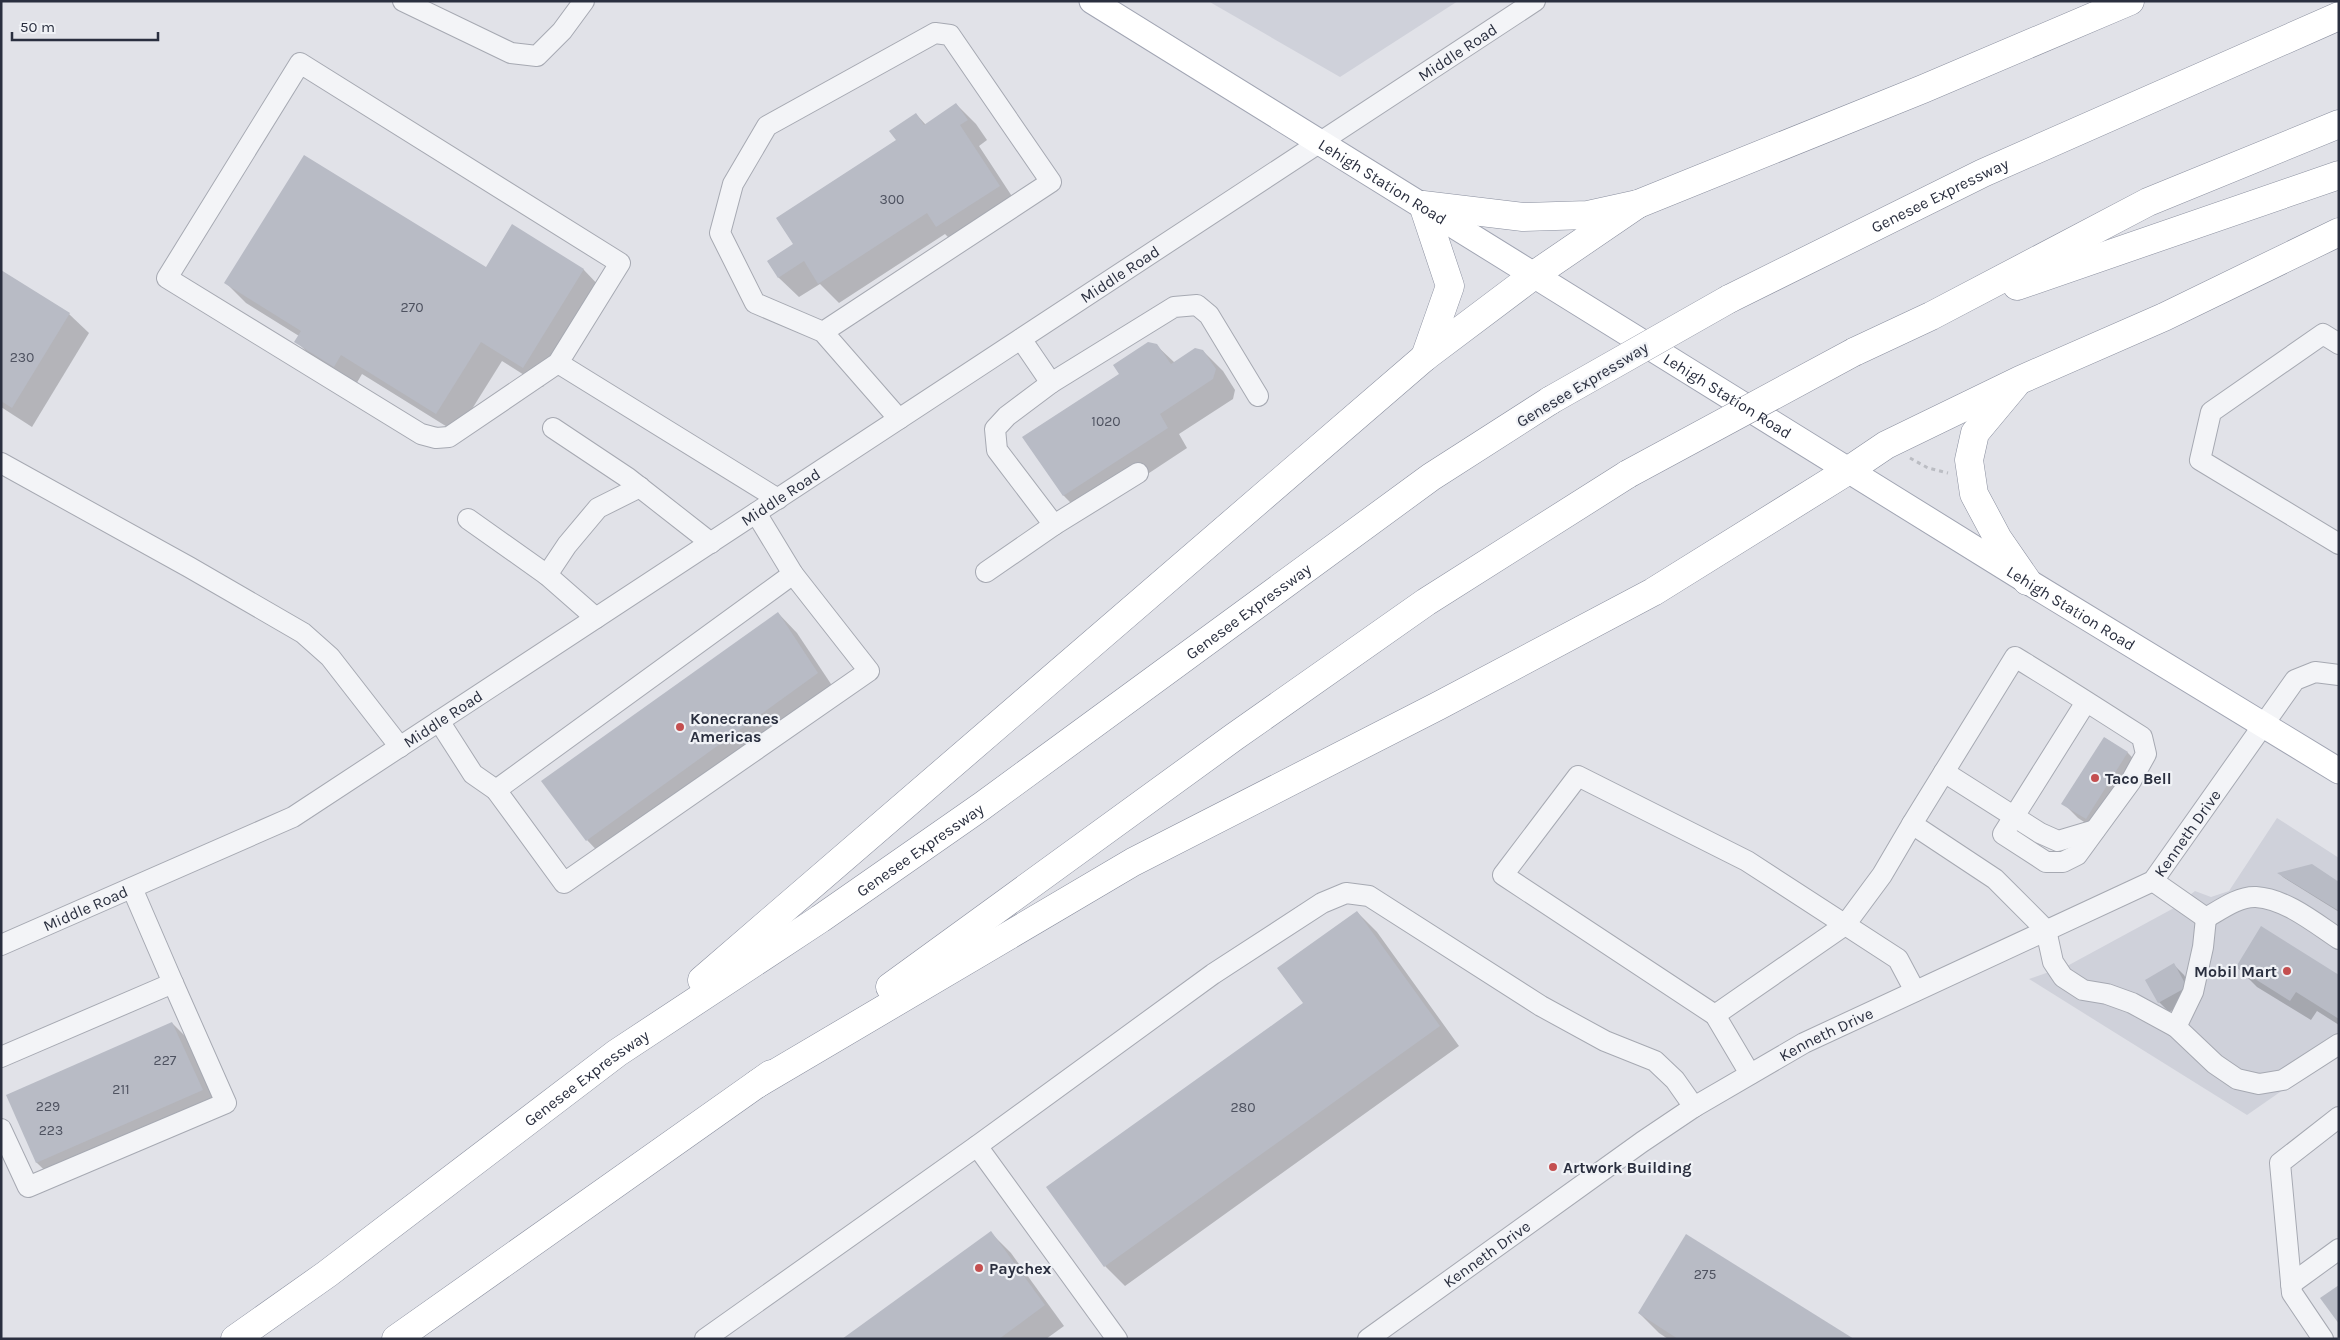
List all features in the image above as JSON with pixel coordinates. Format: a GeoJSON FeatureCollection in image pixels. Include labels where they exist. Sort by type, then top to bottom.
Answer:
{"type":"FeatureCollection","features":[{"type":"Feature","properties":{"kind":"highway"},"geometry":{"type":"LineString","coordinates":[[1425,357],[1450,286],[1423,205],[1523,217],[1588,215],[1638,204],[1922,89],[2130,1]]}},
{"type":"Feature","properties":{"kind":"highway","name":"Genesee Expressway"},"geometry":{"type":"LineString","coordinates":[[235,1339],[334,1268],[617,1053],[836,908],[982,806],[1431,477],[1551,400],[1729,299],[1983,173],[2339,16]]}},
{"type":"Feature","properties":{"kind":"highway"},"geometry":{"type":"LineString","coordinates":[[396,1339],[757,1084],[1234,737],[1386,630],[1426,602],[1628,474],[1854,352],[1931,316],[2148,202],[2339,124]]}},
{"type":"Feature","properties":{"kind":"highway"},"geometry":{"type":"LineString","coordinates":[[1931,316],[2339,175]]}},
{"type":"Feature","properties":{"kind":"highway"},"geometry":{"type":"LineString","coordinates":[[617,1053],[1425,357],[1534,275],[1638,204]]}},
{"type":"Feature","properties":{"kind":"highway"},"geometry":{"type":"LineString","coordinates":[[757,1084],[1133,862],[1429,711],[1653,592],[1849,470],[1886,444],[2020,380],[2164,317],[2339,232]]}},
{"type":"Feature","properties":{"kind":"highway"},"geometry":{"type":"LineString","coordinates":[[2020,380],[1976,433],[1969,460],[1974,494],[1998,539],[2027,581]]}},
{"type":"Feature","properties":{"kind":"main road","name":"Lehigh Station Road"},"geometry":{"type":"LineString","coordinates":[[1092,1],[2027,581],[2339,771]]}},
{"type":"Feature","properties":{"kind":"street"},"geometry":{"type":"LineString","coordinates":[[404,1],[511,53],[537,56],[562,31],[584,1]]}},
{"type":"Feature","properties":{"kind":"street","name":"Middle Road"},"geometry":{"type":"LineString","coordinates":[[1,945],[293,817],[1535,1]]}},
{"type":"Feature","properties":{"kind":"street"},"geometry":{"type":"LineString","coordinates":[[823,332],[1051,182],[950,34],[935,33],[767,126],[733,184],[720,233],[756,303],[823,332],[899,419]]}},
{"type":"Feature","properties":{"kind":"street"},"geometry":{"type":"LineString","coordinates":[[300,63],[620,263],[558,363],[449,437],[436,438],[421,434],[167,278],[300,63]]}},
{"type":"Feature","properties":{"kind":"street"},"geometry":{"type":"LineString","coordinates":[[1054,525],[997,450],[995,429],[1007,416],[1051,383],[1174,307],[1197,305],[1209,315],[1258,396]]}},
{"type":"Feature","properties":{"kind":"street"},"geometry":{"type":"LineString","coordinates":[[2339,344],[2323,334],[2211,412],[2200,460],[2339,544]]}},
{"type":"Feature","properties":{"kind":"street"},"geometry":{"type":"LineString","coordinates":[[1021,339],[1051,383]]}},
{"type":"Feature","properties":{"kind":"street"},"geometry":{"type":"LineString","coordinates":[[558,363],[778,499]]}},
{"type":"Feature","properties":{"kind":"street"},"geometry":{"type":"LineString","coordinates":[[553,428],[640,488],[711,543]]}},
{"type":"Feature","properties":{"kind":"street"},"geometry":{"type":"LineString","coordinates":[[1,463],[189,567],[303,634],[330,657],[400,747]]}},
{"type":"Feature","properties":{"kind":"street"},"geometry":{"type":"LineString","coordinates":[[986,572],[1054,525],[1138,473]]}},
{"type":"Feature","properties":{"kind":"street"},"geometry":{"type":"LineString","coordinates":[[547,575],[573,538],[598,508],[640,488]]}},
{"type":"Feature","properties":{"kind":"street"},"geometry":{"type":"LineString","coordinates":[[439,721],[473,774],[496,790],[564,883],[869,671],[793,574],[756,514]]}},
{"type":"Feature","properties":{"kind":"street"},"geometry":{"type":"LineString","coordinates":[[468,519],[547,575],[596,618]]}},
{"type":"Feature","properties":{"kind":"street"},"geometry":{"type":"LineString","coordinates":[[496,790],[793,574]]}},
{"type":"Feature","properties":{"kind":"street"},"geometry":{"type":"LineString","coordinates":[[1714,1015],[1845,925],[1882,875],[2015,657],[2142,737],[2146,754],[2131,780],[2077,855],[2063,862],[2046,862],[2002,834],[2086,702]]}},
{"type":"Feature","properties":{"kind":"street","name":"Kenneth Drive"},"geometry":{"type":"LineString","coordinates":[[1368,1339],[1642,1142],[1694,1107],[1750,1074],[1804,1043],[2153,881],[2295,680],[2315,672],[2339,675]]}},
{"type":"Feature","properties":{"kind":"street"},"geometry":{"type":"LineString","coordinates":[[1944,772],[2040,832],[2058,841],[2095,830]]}},
{"type":"Feature","properties":{"kind":"street"},"geometry":{"type":"LineString","coordinates":[[1750,1074],[1714,1015],[1503,875],[1578,776],[1747,861],[1898,959],[1915,991]]}},
{"type":"Feature","properties":{"kind":"street"},"geometry":{"type":"LineString","coordinates":[[1912,824],[1996,879],[2046,930],[2053,962],[2063,977],[2083,990],[2107,994],[2132,1003],[2176,1028],[2214,1064],[2237,1079],[2259,1084],[2283,1080],[2339,1044]]}},
{"type":"Feature","properties":{"kind":"street"},"geometry":{"type":"LineString","coordinates":[[2153,881],[2206,918]]}},
{"type":"Feature","properties":{"kind":"street"},"geometry":{"type":"LineString","coordinates":[[1,1129],[28,1187],[226,1103],[132,888]]}},
{"type":"Feature","properties":{"kind":"street"},"geometry":{"type":"LineString","coordinates":[[705,1339],[977,1146],[1213,974],[1322,903],[1346,893],[1369,896],[1541,1006],[1605,1041],[1655,1060],[1675,1080],[1694,1107]]}},
{"type":"Feature","properties":{"kind":"street"},"geometry":{"type":"LineString","coordinates":[[2206,918],[2232,904],[2255,897],[2281,904],[2339,939]]}},
{"type":"Feature","properties":{"kind":"street"},"geometry":{"type":"LineString","coordinates":[[2176,1028],[2193,992],[2203,947],[2206,918]]}},
{"type":"Feature","properties":{"kind":"street"},"geometry":{"type":"LineString","coordinates":[[1,1057],[173,983]]}},
{"type":"Feature","properties":{"kind":"street"},"geometry":{"type":"LineString","coordinates":[[2323,1339],[2292,1293],[2280,1163],[2339,1117]]}},
{"type":"Feature","properties":{"kind":"street"},"geometry":{"type":"LineString","coordinates":[[977,1146],[1117,1339]]}},
{"type":"Feature","properties":{"kind":"street"},"geometry":{"type":"LineString","coordinates":[[2291,1284],[2339,1249]]}},
{"type":"Feature","properties":{"kind":"path"},"geometry":{"type":"LineString","coordinates":[[1907,457],[1928,468],[1952,475]]}},
{"type":"Feature","properties":{"kind":"shaded area"},"geometry":{"type":"Polygon","coordinates":[[[1208,1],[1458,1],[1340,77],[1208,1]]]}},
{"type":"Feature","properties":{"kind":"shaded area"},"geometry":{"type":"Polygon","coordinates":[[[2277,818],[2339,858],[2339,1051],[2247,1115],[2029,979],[2069,965],[2174,908],[2195,891],[2211,897],[2229,891],[2277,818]]]}},
{"type":"Feature","properties":{"kind":"building"},"geometry":{"type":"Polygon","coordinates":[[[956,103],[968,120],[960,125],[1000,186],[936,227],[927,213],[818,284],[804,261],[778,278],[767,261],[793,244],[776,218],[896,140],[889,131],[916,113],[924,125],[956,103]]]}},
{"type":"Feature","properties":{"kind":"building"},"geometry":{"type":"Polygon","coordinates":[[[304,155],[486,267],[512,224],[584,269],[523,368],[481,342],[436,414],[341,355],[334,367],[294,342],[301,331],[224,283],[304,155]]]}},
{"type":"Feature","properties":{"kind":"building"},"geometry":{"type":"Polygon","coordinates":[[[1,270],[70,313],[12,408],[1,401],[1,270]]]}},
{"type":"Feature","properties":{"kind":"building"},"geometry":{"type":"Polygon","coordinates":[[[1148,342],[1157,344],[1171,364],[1195,348],[1203,350],[1216,369],[1213,379],[1160,414],[1168,428],[1063,496],[1022,437],[1119,374],[1113,365],[1148,342]]]}},
{"type":"Feature","properties":{"kind":"building","name":"Konecranes Americas"},"geometry":{"type":"Polygon","coordinates":[[[778,612],[818,673],[586,841],[541,781],[778,612]]]}},
{"type":"Feature","properties":{"kind":"building","name":"Taco Bell"},"geometry":{"type":"Polygon","coordinates":[[[2104,737],[2128,752],[2086,819],[2061,804],[2104,737]]]}},
{"type":"Feature","properties":{"kind":"building"},"geometry":{"type":"Polygon","coordinates":[[[2312,864],[2339,882],[2339,911],[2277,873],[2312,864]]]}},
{"type":"Feature","properties":{"kind":"building"},"geometry":{"type":"Polygon","coordinates":[[[1357,911],[1440,1026],[1104,1267],[1046,1187],[1303,1003],[1277,968],[1357,911]]]}},
{"type":"Feature","properties":{"kind":"building","name":"Mobil Mart"},"geometry":{"type":"Polygon","coordinates":[[[2261,926],[2339,975],[2339,1019],[2296,992],[2290,1001],[2236,967],[2261,926]]]}},
{"type":"Feature","properties":{"kind":"building"},"geometry":{"type":"Polygon","coordinates":[[[2174,963],[2187,987],[2158,1003],[2145,980],[2174,963]]]}},
{"type":"Feature","properties":{"kind":"building"},"geometry":{"type":"Polygon","coordinates":[[[172,1022],[203,1090],[36,1163],[6,1095],[172,1022]]]}},
{"type":"Feature","properties":{"kind":"building","name":"Paychex"},"geometry":{"type":"Polygon","coordinates":[[[991,1231],[1045,1305],[999,1339],[842,1339],[991,1231]]]}},
{"type":"Feature","properties":{"kind":"building"},"geometry":{"type":"Polygon","coordinates":[[[1686,1234],[1854,1339],[1678,1339],[1638,1313],[1686,1234]]]}},
{"type":"Feature","properties":{"kind":"building"},"geometry":{"type":"Polygon","coordinates":[[[2339,1285],[2339,1324],[2320,1298],[2339,1285]]]}},
{"type":"Feature","properties":{"kind":"place","name":"Konecranes Americas"},"geometry":{"type":"Point","coordinates":[680,727]}},
{"type":"Feature","properties":{"kind":"place","name":"Taco Bell"},"geometry":{"type":"Point","coordinates":[2095,778]}},
{"type":"Feature","properties":{"kind":"place","name":"Mobil Mart"},"geometry":{"type":"Point","coordinates":[2287,971]}},
{"type":"Feature","properties":{"kind":"place","name":"Artwork Building"},"geometry":{"type":"Point","coordinates":[1553,1167]}},
{"type":"Feature","properties":{"kind":"place","name":"Paychex"},"geometry":{"type":"Point","coordinates":[979,1268]}}]}
